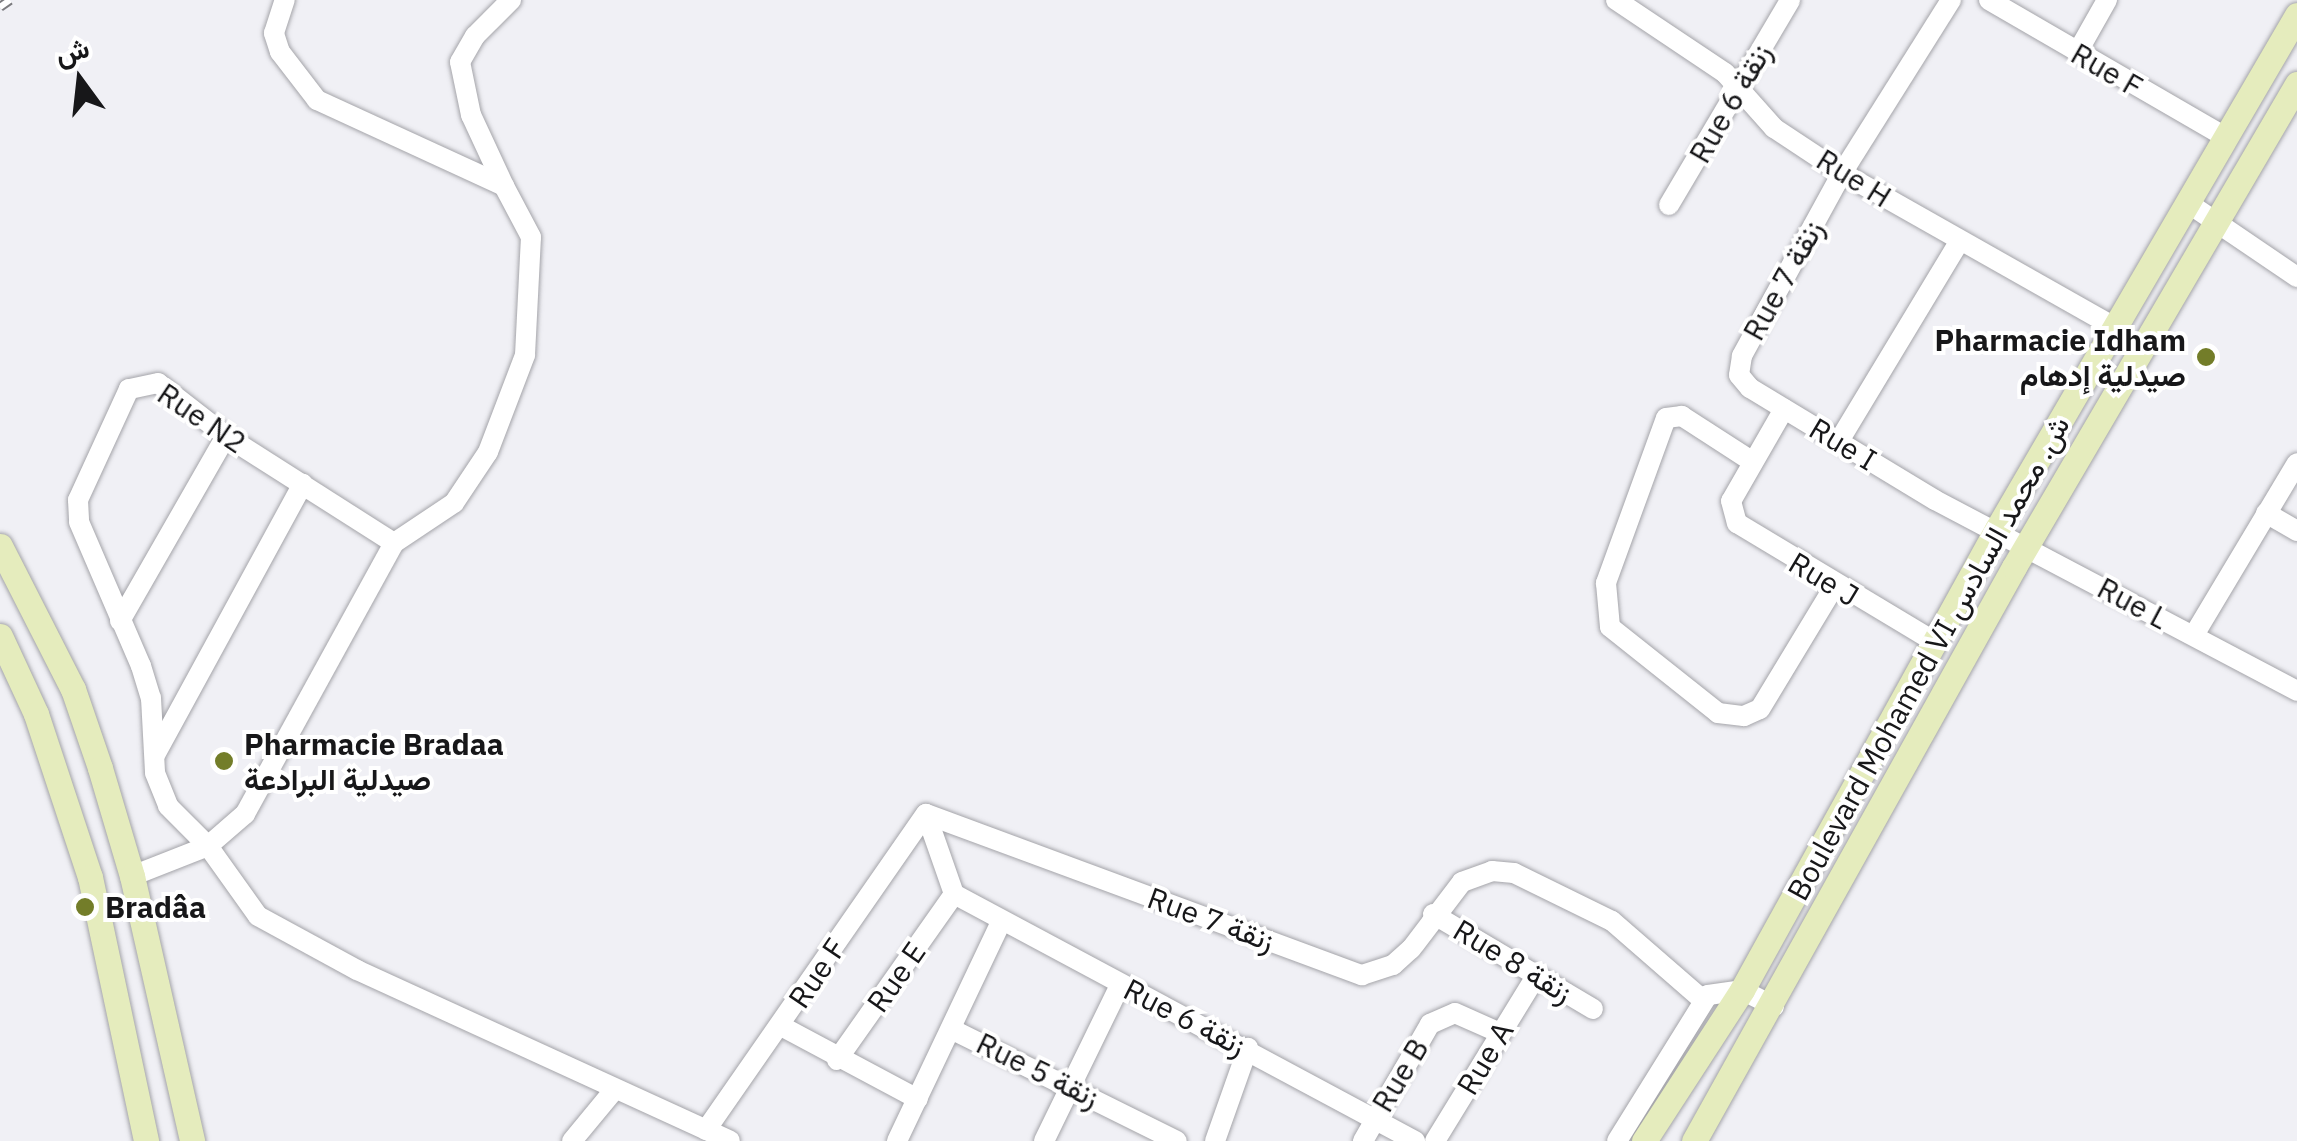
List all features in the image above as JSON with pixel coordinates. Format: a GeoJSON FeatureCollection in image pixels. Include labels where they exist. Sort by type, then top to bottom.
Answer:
{"type":"FeatureCollection","features":[{"type":"Feature","properties":{"kind":"main road","name":"Boulevard Mohamed VI ش. محمد السادس"},"geometry":{"type":"LineString","coordinates":[[1644,1141],[1742,990],[1997,529],[2297,15]]}},
{"type":"Feature","properties":{"kind":"main road","name":"Boulevard Mohamed VI ش. محمد السادس"},"geometry":{"type":"LineString","coordinates":[[1694,1141],[1774,1006],[2028,546],[2297,84]]}},
{"type":"Feature","properties":{"kind":"main road"},"geometry":{"type":"LineString","coordinates":[[0,546],[73,688],[132,876],[192,1141]]}},
{"type":"Feature","properties":{"kind":"main road"},"geometry":{"type":"LineString","coordinates":[[0,636],[36,714],[90,877],[146,1141]]}},
{"type":"Feature","properties":{"kind":"street"},"geometry":{"type":"LineString","coordinates":[[285,0],[274,33],[280,52],[316,100],[504,186]]}},
{"type":"Feature","properties":{"kind":"street"},"geometry":{"type":"LineString","coordinates":[[132,876],[208,846],[261,791],[394,543],[454,504],[509,408],[525,355],[531,237],[471,115],[460,62],[474,36],[510,0]]}},
{"type":"Feature","properties":{"kind":"street","name":"Rue 6 زنقة"},"geometry":{"type":"LineString","coordinates":[[1669,205],[1790,0]]}},
{"type":"Feature","properties":{"kind":"street","name":"Rue 7 زنقة"},"geometry":{"type":"LineString","coordinates":[[1742,356],[1842,173],[1951,0]]}},
{"type":"Feature","properties":{"kind":"street","name":"Rue F"},"geometry":{"type":"LineString","coordinates":[[1990,0],[2227,138]]}},
{"type":"Feature","properties":{"kind":"street"},"geometry":{"type":"LineString","coordinates":[[2077,53],[2107,0]]}},
{"type":"Feature","properties":{"kind":"street","name":"Rue H"},"geometry":{"type":"LineString","coordinates":[[1620,1],[1725,72],[1774,128],[1842,173],[2114,327]]}},
{"type":"Feature","properties":{"kind":"street"},"geometry":{"type":"LineString","coordinates":[[2266,66],[2297,84]]}},
{"type":"Feature","properties":{"kind":"street"},"geometry":{"type":"LineString","coordinates":[[2188,203],[2297,277]]}},
{"type":"Feature","properties":{"kind":"street"},"geometry":{"type":"LineString","coordinates":[[1839,441],[1960,242]]}},
{"type":"Feature","properties":{"kind":"street","name":"Rue I"},"geometry":{"type":"LineString","coordinates":[[1742,356],[1743,382],[1970,514]]}},
{"type":"Feature","properties":{"kind":"street","name":"Rue N2"},"geometry":{"type":"LineString","coordinates":[[394,543],[226,436],[158,383],[129,389],[78,500],[82,540],[151,698],[154,756],[168,806],[208,846],[258,916],[730,1141]]}},
{"type":"Feature","properties":{"kind":"street"},"geometry":{"type":"LineString","coordinates":[[1784,409],[1753,462],[1682,416],[1666,418],[1606,583],[1610,627],[1718,713],[1744,716],[1760,709],[1834,587]]}},
{"type":"Feature","properties":{"kind":"street"},"geometry":{"type":"LineString","coordinates":[[120,621],[226,436]]}},
{"type":"Feature","properties":{"kind":"street","name":"Rue J"},"geometry":{"type":"LineString","coordinates":[[1753,462],[1731,501],[1744,530],[1834,587],[1935,642]]}},
{"type":"Feature","properties":{"kind":"street"},"geometry":{"type":"LineString","coordinates":[[2194,636],[2297,463]]}},
{"type":"Feature","properties":{"kind":"street"},"geometry":{"type":"LineString","coordinates":[[154,756],[303,484]]}},
{"type":"Feature","properties":{"kind":"street"},"geometry":{"type":"LineString","coordinates":[[2266,513],[2297,531]]}},
{"type":"Feature","properties":{"kind":"street","name":"Rue L"},"geometry":{"type":"LineString","coordinates":[[1970,514],[2297,691]]}},
{"type":"Feature","properties":{"kind":"street"},"geometry":{"type":"LineString","coordinates":[[926,814],[954,894]]}},
{"type":"Feature","properties":{"kind":"street","name":"Rue 7 زنقة"},"geometry":{"type":"LineString","coordinates":[[926,814],[1362,974],[1393,965],[1462,882],[1492,871],[1551,888],[1612,921],[1703,1000]]}},
{"type":"Feature","properties":{"kind":"street","name":"Rue F"},"geometry":{"type":"LineString","coordinates":[[706,1130],[926,814]]}},
{"type":"Feature","properties":{"kind":"street","name":"Rue 6 زنقة"},"geometry":{"type":"LineString","coordinates":[[954,894],[1416,1141]]}},
{"type":"Feature","properties":{"kind":"street","name":"Rue E"},"geometry":{"type":"LineString","coordinates":[[837,1060],[954,894]]}},
{"type":"Feature","properties":{"kind":"street","name":"Rue 8 زنقة"},"geometry":{"type":"LineString","coordinates":[[1434,914],[1592,1009]]}},
{"type":"Feature","properties":{"kind":"street"},"geometry":{"type":"LineString","coordinates":[[898,1141],[1001,922]]}},
{"type":"Feature","properties":{"kind":"street","name":"Rue A"},"geometry":{"type":"LineString","coordinates":[[1435,1141],[1536,976]]}},
{"type":"Feature","properties":{"kind":"street"},"geometry":{"type":"LineString","coordinates":[[1044,1141],[1120,985]]}},
{"type":"Feature","properties":{"kind":"street"},"geometry":{"type":"LineString","coordinates":[[1616,1141],[1703,1000],[1722,988],[1742,990],[1774,1006]]}},
{"type":"Feature","properties":{"kind":"street","name":"Rue B"},"geometry":{"type":"LineString","coordinates":[[1363,1141],[1374,1116],[1442,1016],[1456,1013],[1500,1033]]}},
{"type":"Feature","properties":{"kind":"street"},"geometry":{"type":"LineString","coordinates":[[781,1026],[837,1060],[918,1099]]}},
{"type":"Feature","properties":{"kind":"street","name":"Rue 5 زنقة"},"geometry":{"type":"LineString","coordinates":[[951,1029],[1072,1084],[1177,1141]]}},
{"type":"Feature","properties":{"kind":"street"},"geometry":{"type":"LineString","coordinates":[[1215,1141],[1248,1048]]}},
{"type":"Feature","properties":{"kind":"street"},"geometry":{"type":"LineString","coordinates":[[572,1141],[615,1089]]}},
{"type":"Feature","properties":{"kind":"railway"},"geometry":{"type":"LineString","coordinates":[[0,7],[10,0]]}},
{"type":"Feature","properties":{"kind":"place","name":"Pharmacie Idham صيدلية إدهام"},"geometry":{"type":"Point","coordinates":[2206,357]}},
{"type":"Feature","properties":{"kind":"place","name":"Pharmacie Bradaa صيدلية البرادعة"},"geometry":{"type":"Point","coordinates":[224,761]}},
{"type":"Feature","properties":{"kind":"place","name":"Bradâa"},"geometry":{"type":"Point","coordinates":[85,907]}}]}
